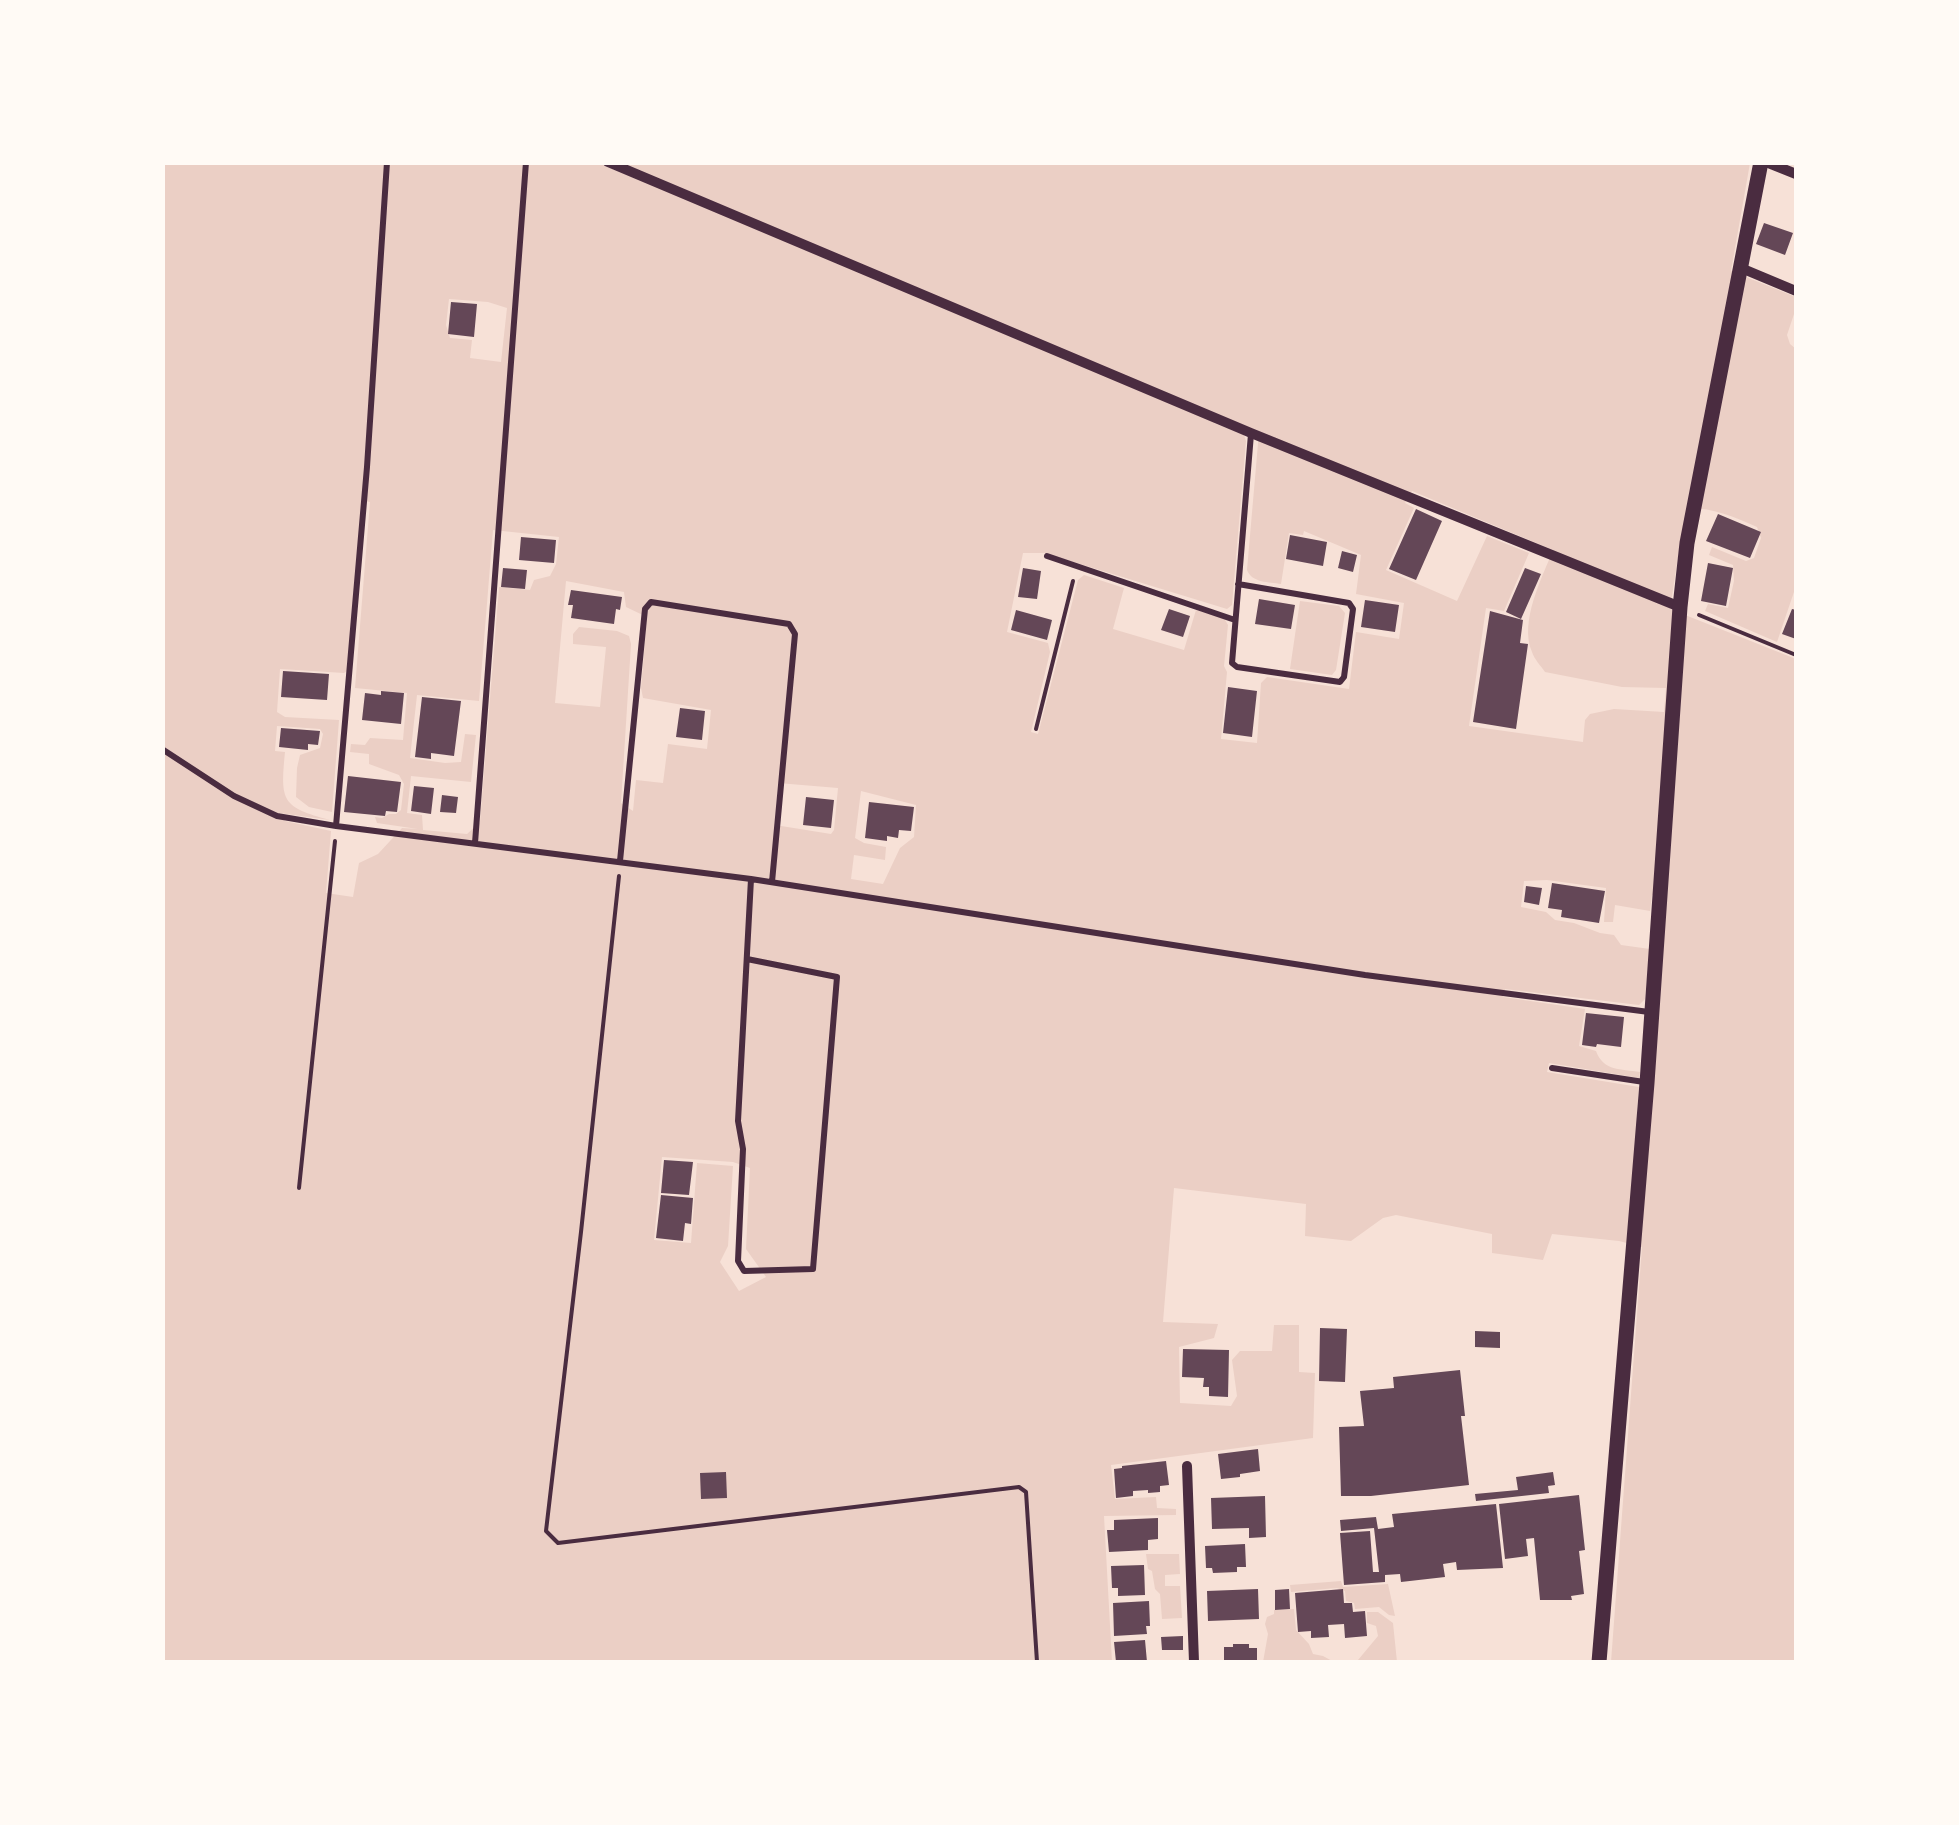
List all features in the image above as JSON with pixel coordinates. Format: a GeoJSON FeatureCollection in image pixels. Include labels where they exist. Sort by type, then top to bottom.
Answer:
{"type":"FeatureCollection","features":[{"type":"Feature","properties":{"kind":"street"},"geometry":{"type":"LineString","coordinates":[[608,162],[1680,607]]}},
{"type":"Feature","properties":{"kind":"street"},"geometry":{"type":"LineString","coordinates":[[1599,1662],[1648,1083],[1687,543],[1764,162],[1796,174]]}},
{"type":"Feature","properties":{"kind":"street"},"geometry":{"type":"LineString","coordinates":[[1741,268],[1796,290]]}},
{"type":"Feature","properties":{"kind":"street"},"geometry":{"type":"LineString","coordinates":[[1188,1466],[1194,1662]]}},
{"type":"Feature","properties":{"kind":"lane"},"geometry":{"type":"LineString","coordinates":[[336,826],[367,467],[387,162]]}},
{"type":"Feature","properties":{"kind":"lane"},"geometry":{"type":"LineString","coordinates":[[475,843],[526,162]]}},
{"type":"Feature","properties":{"kind":"lane"},"geometry":{"type":"LineString","coordinates":[[1238,584],[1349,603],[1353,609],[1344,677],[1340,682],[1237,667],[1232,662],[1235,620],[1238,584],[1251,432]]}},
{"type":"Feature","properties":{"kind":"lane"},"geometry":{"type":"LineString","coordinates":[[1047,556],[1235,620]]}},
{"type":"Feature","properties":{"kind":"lane"},"geometry":{"type":"LineString","coordinates":[[620,861],[645,610],[651,602],[789,624],[795,634],[772,882]]}},
{"type":"Feature","properties":{"kind":"lane"},"geometry":{"type":"LineString","coordinates":[[162,749],[234,796],[277,816],[752,879],[1365,975],[1652,1013]]}},
{"type":"Feature","properties":{"kind":"lane"},"geometry":{"type":"LineString","coordinates":[[747,959],[837,977],[813,1270],[744,1271],[738,1261],[743,1149],[738,1121],[747,959],[752,879]]}},
{"type":"Feature","properties":{"kind":"lane"},"geometry":{"type":"LineString","coordinates":[[1552,1068],[1648,1083]]}},
{"type":"Feature","properties":{"kind":"path"},"geometry":{"type":"LineString","coordinates":[[1036,729],[1077,567]]}},
{"type":"Feature","properties":{"kind":"path"},"geometry":{"type":"LineString","coordinates":[[1680,607],[1796,655]]}},
{"type":"Feature","properties":{"kind":"path"},"geometry":{"type":"LineString","coordinates":[[298,1188],[336,826]]}},
{"type":"Feature","properties":{"kind":"path"},"geometry":{"type":"LineString","coordinates":[[620,861],[546,1531],[558,1543],[1019,1487],[1026,1492],[1037,1662]]}},
{"type":"Feature","properties":{"kind":"shaded area"},"geometry":{"type":"Polygon","coordinates":[[[163,163],[1750,163],[1731,271],[1796,297],[1787,335],[1796,349],[1796,586],[1777,642],[1705,611],[1708,604],[1728,608],[1734,581],[1733,565],[1709,555],[1712,547],[1746,561],[1754,558],[1761,538],[1757,527],[1715,511],[1689,508],[1670,609],[1796,659],[1796,1662],[1611,1662],[1642,1247],[1552,1234],[1543,1260],[1492,1253],[1492,1234],[1396,1215],[1383,1218],[1351,1241],[1305,1236],[1306,1204],[1174,1188],[1163,1322],[1218,1324],[1214,1338],[1179,1347],[1180,1403],[1231,1406],[1237,1396],[1232,1360],[1240,1351],[1272,1351],[1274,1325],[1299,1325],[1299,1372],[1315,1373],[1313,1438],[1111,1465],[1115,1499],[1156,1497],[1157,1508],[1176,1509],[1176,1515],[1104,1516],[1112,1662],[163,1662],[163,163]],[[449,299],[446,325],[450,338],[472,340],[470,358],[501,362],[507,308],[488,302],[449,299]],[[1216,415],[1214,423],[1244,435],[1232,605],[1227,609],[1044,553],[1023,553],[1007,632],[1048,643],[1050,652],[1031,732],[1038,734],[1078,580],[1084,575],[1124,588],[1113,629],[1184,650],[1196,610],[1224,618],[1228,625],[1224,666],[1227,672],[1221,739],[1257,743],[1261,683],[1267,677],[1349,689],[1356,632],[1399,639],[1404,603],[1356,594],[1361,555],[1304,531],[1303,535],[1289,533],[1281,584],[1261,581],[1249,574],[1259,432],[1216,415]],[[1412,491],[1405,503],[1414,508],[1386,570],[1457,601],[1487,536],[1529,553],[1504,611],[1486,608],[1469,726],[1583,742],[1585,720],[1590,714],[1614,709],[1664,712],[1666,688],[1622,687],[1545,672],[1536,660],[1529,640],[1530,614],[1553,550],[1412,491]],[[364,501],[344,673],[280,669],[277,712],[285,717],[339,720],[332,812],[309,807],[296,797],[300,755],[320,748],[320,729],[277,726],[275,751],[285,752],[283,782],[288,800],[302,811],[330,820],[279,813],[285,821],[331,831],[326,893],[353,897],[359,863],[378,854],[402,828],[418,829],[377,823],[375,817],[401,810],[404,784],[399,775],[369,764],[369,754],[350,752],[351,744],[365,745],[370,738],[403,740],[407,693],[355,688],[370,502],[364,501]],[[493,530],[479,701],[417,695],[410,758],[461,762],[465,734],[476,735],[471,782],[411,776],[407,813],[422,815],[423,830],[467,834],[480,822],[499,587],[530,590],[534,580],[550,576],[556,564],[559,537],[493,530]],[[566,581],[555,703],[600,707],[606,647],[573,644],[573,634],[579,627],[629,636],[621,803],[633,811],[636,780],[663,783],[668,744],[707,749],[711,710],[643,698],[647,617],[626,607],[624,592],[566,581]],[[778,783],[775,825],[831,834],[838,788],[778,783]],[[861,791],[855,838],[886,847],[885,860],[854,855],[851,879],[883,884],[900,848],[914,837],[916,805],[861,791]],[[1524,881],[1521,907],[1546,912],[1555,920],[1614,935],[1621,945],[1650,949],[1645,999],[1639,1005],[1505,989],[1503,997],[1585,1009],[1579,1046],[1596,1051],[1608,1066],[1640,1072],[1639,1078],[1549,1063],[1547,1072],[1639,1087],[1637,1112],[1648,1114],[1666,897],[1652,895],[1650,911],[1615,905],[1613,922],[1604,922],[1606,888],[1524,881]],[[662,1157],[654,1240],[691,1243],[697,1163],[733,1166],[728,1246],[720,1262],[739,1291],[766,1277],[746,1249],[750,1168],[733,1162],[662,1157]]]}},
{"type":"Feature","properties":{"kind":"shaded area"},"geometry":{"type":"Polygon","coordinates":[[[1300,601],[1339,606],[1345,613],[1332,675],[1290,669],[1300,601]]]}},
{"type":"Feature","properties":{"kind":"shaded area"},"geometry":{"type":"Polygon","coordinates":[[[1146,1554],[1179,1554],[1180,1574],[1165,1575],[1165,1586],[1180,1586],[1182,1618],[1162,1619],[1160,1594],[1148,1569],[1146,1554]]]}},
{"type":"Feature","properties":{"kind":"shaded area"},"geometry":{"type":"Polygon","coordinates":[[[1341,1581],[1343,1587],[1388,1584],[1395,1616],[1379,1607],[1355,1609],[1354,1603],[1346,1601],[1345,1591],[1337,1588],[1291,1592],[1290,1585],[1341,1581]]]}},
{"type":"Feature","properties":{"kind":"shaded area"},"geometry":{"type":"Polygon","coordinates":[[[1294,1609],[1296,1630],[1313,1654],[1334,1662],[1263,1662],[1267,1617],[1274,1610],[1294,1609]]]}},
{"type":"Feature","properties":{"kind":"shaded area"},"geometry":{"type":"Polygon","coordinates":[[[1367,1612],[1378,1612],[1393,1623],[1397,1662],[1335,1662],[1358,1660],[1378,1636],[1376,1626],[1367,1623],[1367,1612]]]}},
{"type":"Feature","properties":{"kind":"building"},"geometry":{"type":"Polygon","coordinates":[[[1764,223],[1793,233],[1785,255],[1756,244],[1764,223]]]}},
{"type":"Feature","properties":{"kind":"building"},"geometry":{"type":"Polygon","coordinates":[[[451,302],[477,304],[474,337],[448,334],[451,302]]]}},
{"type":"Feature","properties":{"kind":"building"},"geometry":{"type":"Polygon","coordinates":[[[1416,509],[1442,521],[1416,580],[1389,569],[1416,509]]]}},
{"type":"Feature","properties":{"kind":"building"},"geometry":{"type":"Polygon","coordinates":[[[1718,514],[1761,532],[1750,558],[1706,541],[1718,514]]]}},
{"type":"Feature","properties":{"kind":"building"},"geometry":{"type":"Polygon","coordinates":[[[1290,535],[1327,542],[1323,566],[1286,559],[1290,535]]]}},
{"type":"Feature","properties":{"kind":"building"},"geometry":{"type":"Polygon","coordinates":[[[521,537],[556,540],[554,563],[519,560],[521,537]]]}},
{"type":"Feature","properties":{"kind":"building"},"geometry":{"type":"Polygon","coordinates":[[[1342,551],[1357,555],[1353,572],[1338,568],[1342,551]]]}},
{"type":"Feature","properties":{"kind":"building"},"geometry":{"type":"Polygon","coordinates":[[[1708,563],[1733,568],[1726,606],[1701,601],[1708,563]]]}},
{"type":"Feature","properties":{"kind":"building"},"geometry":{"type":"Polygon","coordinates":[[[503,568],[527,570],[525,589],[501,587],[503,568]]]}},
{"type":"Feature","properties":{"kind":"building"},"geometry":{"type":"Polygon","coordinates":[[[1023,568],[1041,571],[1037,599],[1018,597],[1023,568]]]}},
{"type":"Feature","properties":{"kind":"building"},"geometry":{"type":"Polygon","coordinates":[[[1525,568],[1541,574],[1521,619],[1506,612],[1525,568]]]}},
{"type":"Feature","properties":{"kind":"building"},"geometry":{"type":"Polygon","coordinates":[[[571,590],[622,597],[614,624],[571,618],[571,590]]]}},
{"type":"Feature","properties":{"kind":"building"},"geometry":{"type":"Polygon","coordinates":[[[1259,599],[1295,605],[1291,629],[1255,624],[1259,599]]]}},
{"type":"Feature","properties":{"kind":"building"},"geometry":{"type":"Polygon","coordinates":[[[1365,600],[1399,605],[1395,632],[1361,627],[1365,600]]]}},
{"type":"Feature","properties":{"kind":"building"},"geometry":{"type":"Polygon","coordinates":[[[1169,609],[1190,616],[1183,637],[1161,630],[1169,609]]]}},
{"type":"Feature","properties":{"kind":"building"},"geometry":{"type":"Polygon","coordinates":[[[1792,609],[1796,610],[1796,639],[1782,634],[1792,609]]]}},
{"type":"Feature","properties":{"kind":"building"},"geometry":{"type":"Polygon","coordinates":[[[1016,610],[1052,620],[1047,640],[1011,630],[1016,610]]]}},
{"type":"Feature","properties":{"kind":"building"},"geometry":{"type":"Polygon","coordinates":[[[1490,611],[1523,620],[1520,643],[1528,644],[1516,729],[1473,722],[1490,611]]]}},
{"type":"Feature","properties":{"kind":"building"},"geometry":{"type":"Polygon","coordinates":[[[283,671],[329,674],[327,700],[281,697],[283,671]]]}},
{"type":"Feature","properties":{"kind":"building"},"geometry":{"type":"Polygon","coordinates":[[[1228,687],[1257,691],[1252,737],[1223,733],[1228,687]]]}},
{"type":"Feature","properties":{"kind":"building"},"geometry":{"type":"Polygon","coordinates":[[[381,691],[404,693],[401,724],[362,720],[365,693],[381,695],[381,691]]]}},
{"type":"Feature","properties":{"kind":"building"},"geometry":{"type":"Polygon","coordinates":[[[422,697],[461,701],[454,756],[431,753],[431,759],[415,757],[422,697]]]}},
{"type":"Feature","properties":{"kind":"building"},"geometry":{"type":"Polygon","coordinates":[[[680,708],[705,711],[702,740],[676,737],[680,708]]]}},
{"type":"Feature","properties":{"kind":"building"},"geometry":{"type":"Polygon","coordinates":[[[281,728],[320,731],[318,745],[308,744],[308,750],[279,747],[281,728]]]}},
{"type":"Feature","properties":{"kind":"building"},"geometry":{"type":"Polygon","coordinates":[[[348,776],[401,782],[397,812],[386,811],[385,816],[344,812],[348,776]]]}},
{"type":"Feature","properties":{"kind":"building"},"geometry":{"type":"Polygon","coordinates":[[[414,786],[434,788],[431,814],[411,811],[414,786]]]}},
{"type":"Feature","properties":{"kind":"building"},"geometry":{"type":"Polygon","coordinates":[[[442,795],[458,797],[456,813],[440,812],[442,795]]]}},
{"type":"Feature","properties":{"kind":"building"},"geometry":{"type":"Polygon","coordinates":[[[806,797],[834,800],[831,828],[803,825],[806,797]]]}},
{"type":"Feature","properties":{"kind":"building"},"geometry":{"type":"Polygon","coordinates":[[[869,802],[914,807],[911,831],[899,830],[898,838],[887,836],[887,841],[865,838],[869,802]]]}},
{"type":"Feature","properties":{"kind":"building"},"geometry":{"type":"Polygon","coordinates":[[[1552,883],[1605,891],[1599,923],[1561,917],[1562,910],[1548,908],[1552,883]]]}},
{"type":"Feature","properties":{"kind":"building"},"geometry":{"type":"Polygon","coordinates":[[[1526,886],[1542,888],[1539,905],[1524,902],[1526,886]]]}},
{"type":"Feature","properties":{"kind":"building"},"geometry":{"type":"Polygon","coordinates":[[[1586,1013],[1624,1017],[1621,1047],[1582,1045],[1586,1013]]]}},
{"type":"Feature","properties":{"kind":"building"},"geometry":{"type":"Polygon","coordinates":[[[664,1160],[693,1162],[689,1195],[661,1193],[664,1160]]]}},
{"type":"Feature","properties":{"kind":"building"},"geometry":{"type":"Polygon","coordinates":[[[661,1195],[693,1198],[691,1224],[685,1223],[683,1241],[656,1238],[661,1195]]]}},
{"type":"Feature","properties":{"kind":"building"},"geometry":{"type":"Polygon","coordinates":[[[1320,1328],[1347,1329],[1345,1382],[1319,1381],[1320,1328]]]}},
{"type":"Feature","properties":{"kind":"building"},"geometry":{"type":"Polygon","coordinates":[[[1475,1331],[1500,1332],[1500,1348],[1475,1347],[1475,1331]]]}},
{"type":"Feature","properties":{"kind":"building"},"geometry":{"type":"Polygon","coordinates":[[[1183,1349],[1229,1350],[1228,1397],[1209,1396],[1209,1387],[1203,1387],[1204,1378],[1182,1377],[1183,1349]]]}},
{"type":"Feature","properties":{"kind":"building"},"geometry":{"type":"Polygon","coordinates":[[[1460,1370],[1469,1485],[1341,1496],[1339,1427],[1364,1426],[1360,1391],[1394,1388],[1393,1377],[1460,1370]]]}},
{"type":"Feature","properties":{"kind":"building"},"geometry":{"type":"Polygon","coordinates":[[[1258,1449],[1260,1471],[1221,1479],[1218,1454],[1258,1449]]]}},
{"type":"Feature","properties":{"kind":"building"},"geometry":{"type":"Polygon","coordinates":[[[1166,1461],[1169,1485],[1160,1486],[1160,1492],[1133,1491],[1133,1496],[1116,1498],[1114,1469],[1166,1461]]]}},
{"type":"Feature","properties":{"kind":"building"},"geometry":{"type":"Polygon","coordinates":[[[726,1472],[727,1498],[701,1499],[700,1473],[726,1472]]]}},
{"type":"Feature","properties":{"kind":"building"},"geometry":{"type":"Polygon","coordinates":[[[1553,1472],[1555,1485],[1548,1486],[1549,1493],[1476,1501],[1475,1494],[1518,1490],[1516,1477],[1553,1472]]]}},
{"type":"Feature","properties":{"kind":"building"},"geometry":{"type":"Polygon","coordinates":[[[1579,1495],[1585,1550],[1579,1551],[1584,1594],[1571,1596],[1572,1600],[1540,1600],[1534,1538],[1526,1539],[1528,1556],[1505,1559],[1499,1504],[1579,1495]]]}},
{"type":"Feature","properties":{"kind":"building"},"geometry":{"type":"Polygon","coordinates":[[[1265,1496],[1266,1537],[1249,1538],[1249,1528],[1212,1529],[1211,1498],[1265,1496]]]}},
{"type":"Feature","properties":{"kind":"building"},"geometry":{"type":"Polygon","coordinates":[[[1496,1504],[1503,1568],[1457,1570],[1456,1562],[1443,1564],[1445,1577],[1401,1582],[1400,1574],[1385,1575],[1385,1582],[1344,1585],[1340,1533],[1370,1531],[1373,1572],[1379,1572],[1374,1528],[1341,1531],[1340,1520],[1376,1517],[1378,1529],[1394,1527],[1392,1514],[1496,1504]]]}},
{"type":"Feature","properties":{"kind":"building"},"geometry":{"type":"Polygon","coordinates":[[[1158,1518],[1158,1539],[1148,1540],[1148,1550],[1109,1552],[1107,1530],[1114,1530],[1114,1520],[1158,1518]]]}},
{"type":"Feature","properties":{"kind":"building"},"geometry":{"type":"Polygon","coordinates":[[[1245,1544],[1246,1567],[1237,1567],[1237,1572],[1213,1573],[1212,1568],[1206,1568],[1205,1546],[1245,1544]]]}},
{"type":"Feature","properties":{"kind":"building"},"geometry":{"type":"Polygon","coordinates":[[[1144,1565],[1145,1595],[1118,1596],[1118,1588],[1112,1588],[1111,1566],[1144,1565]]]}},
{"type":"Feature","properties":{"kind":"building"},"geometry":{"type":"Polygon","coordinates":[[[1258,1589],[1259,1619],[1208,1621],[1207,1591],[1258,1589]]]}},
{"type":"Feature","properties":{"kind":"building"},"geometry":{"type":"Polygon","coordinates":[[[1289,1589],[1290,1609],[1275,1610],[1275,1590],[1289,1589]]]}},
{"type":"Feature","properties":{"kind":"building"},"geometry":{"type":"Polygon","coordinates":[[[1343,1589],[1344,1603],[1352,1603],[1353,1612],[1365,1611],[1367,1636],[1345,1638],[1344,1624],[1328,1625],[1329,1637],[1311,1638],[1311,1631],[1298,1632],[1295,1593],[1343,1589]]]}},
{"type":"Feature","properties":{"kind":"building"},"geometry":{"type":"Polygon","coordinates":[[[1149,1601],[1147,1634],[1114,1636],[1113,1603],[1149,1601]]]}},
{"type":"Feature","properties":{"kind":"building"},"geometry":{"type":"Polygon","coordinates":[[[1183,1636],[1183,1650],[1162,1650],[1161,1637],[1183,1636]]]}},
{"type":"Feature","properties":{"kind":"building"},"geometry":{"type":"Polygon","coordinates":[[[1145,1640],[1147,1662],[1116,1662],[1114,1642],[1145,1640]]]}},
{"type":"Feature","properties":{"kind":"building"},"geometry":{"type":"Polygon","coordinates":[[[1233,1644],[1257,1648],[1257,1662],[1224,1662],[1224,1647],[1233,1644]]]}}]}
